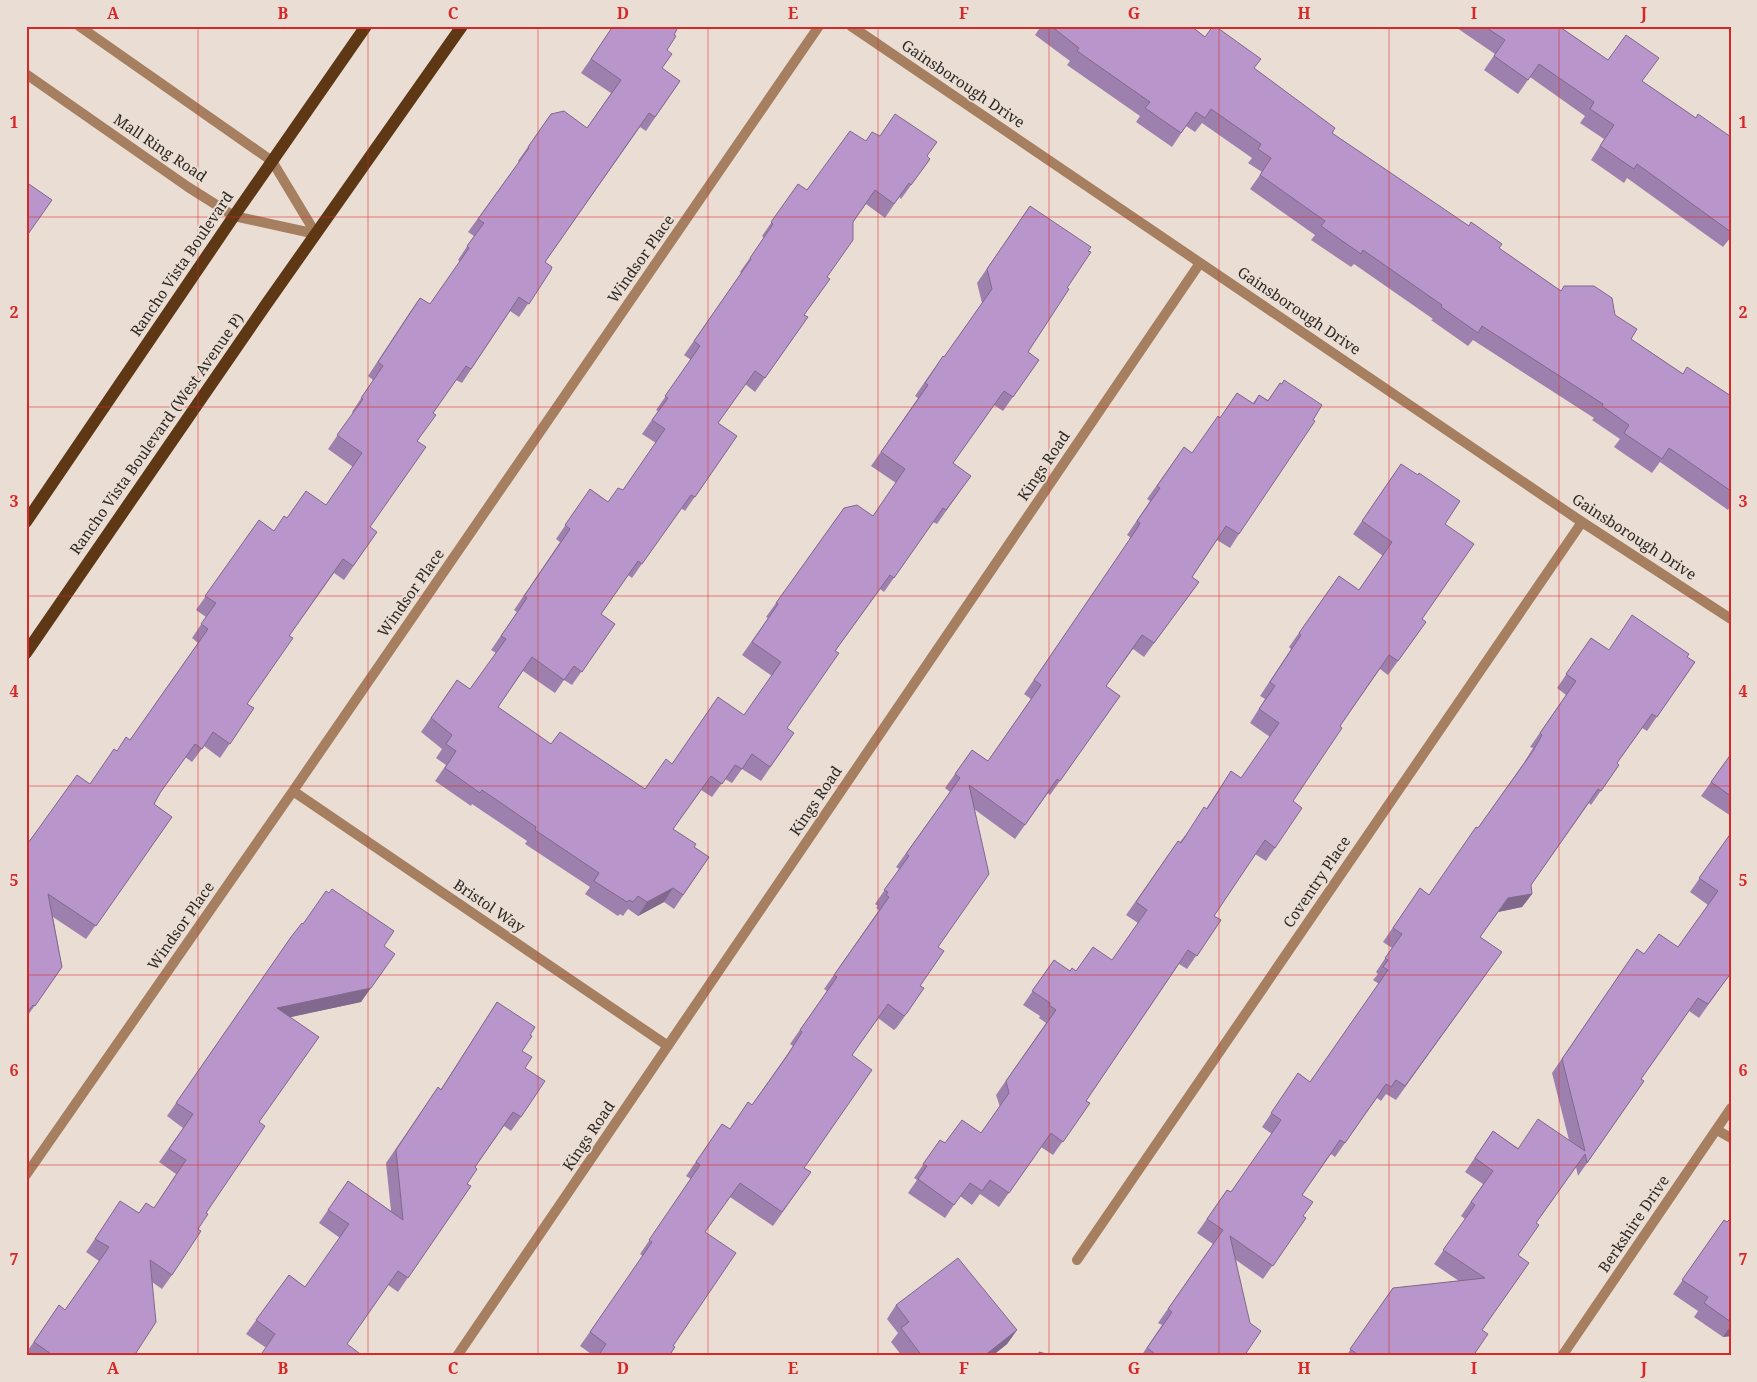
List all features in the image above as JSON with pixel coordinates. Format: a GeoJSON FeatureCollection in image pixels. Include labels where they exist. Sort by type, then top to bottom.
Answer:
{"type":"FeatureCollection","features":[{"type":"Feature","properties":{"kind":"main road","name":"Rancho Vista Boulevard"},"geometry":{"type":"LineString","coordinates":[[26,522],[366,26]]}},
{"type":"Feature","properties":{"kind":"main road"},"geometry":{"type":"LineString","coordinates":[[316,234],[462,26]]}},
{"type":"Feature","properties":{"kind":"main road","name":"Rancho Vista Boulevard (West Avenue P)"},"geometry":{"type":"LineString","coordinates":[[26,653],[316,234]]}},
{"type":"Feature","properties":{"kind":"street"},"geometry":{"type":"LineString","coordinates":[[79,26],[272,162],[316,234]]}},
{"type":"Feature","properties":{"kind":"street","name":"Windsor Place"},"geometry":{"type":"LineString","coordinates":[[26,1174],[293,791],[819,26]]}},
{"type":"Feature","properties":{"kind":"street","name":"Gainsborough Drive"},"geometry":{"type":"LineString","coordinates":[[851,26],[1582,522],[1731,618]]}},
{"type":"Feature","properties":{"kind":"street","name":"Mall Ring Road"},"geometry":{"type":"LineString","coordinates":[[26,74],[188,187],[234,216],[316,234]]}},
{"type":"Feature","properties":{"kind":"street","name":"Kings Road"},"geometry":{"type":"LineString","coordinates":[[457,1356],[1200,263]]}},
{"type":"Feature","properties":{"kind":"street","name":"Coventry Place"},"geometry":{"type":"LineString","coordinates":[[1077,1260],[1582,522]]}},
{"type":"Feature","properties":{"kind":"street","name":"Bristol Way"},"geometry":{"type":"LineString","coordinates":[[293,791],[668,1046]]}},
{"type":"Feature","properties":{"kind":"street","name":"Berkshire Drive"},"geometry":{"type":"LineString","coordinates":[[1562,1356],[1731,1108]]}},
{"type":"Feature","properties":{"kind":"street"},"geometry":{"type":"LineString","coordinates":[[1716,1130],[1731,1138]]}},
{"type":"Feature","properties":{"kind":"building"},"geometry":{"type":"Polygon","coordinates":[[[613,26],[674,26],[677,29],[674,35],[676,36],[667,50],[672,54],[662,68],[680,81],[655,117],[649,113],[545,262],[552,267],[551,270],[529,304],[519,297],[471,369],[466,366],[433,413],[436,415],[417,441],[426,447],[370,527],[377,532],[353,566],[343,559],[289,636],[293,638],[247,704],[254,708],[230,744],[213,732],[202,749],[195,744],[160,793],[154,804],[172,817],[96,926],[48,894],[62,967],[35,1006],[33,1005],[26,1014],[26,846],[77,775],[90,784],[114,749],[117,751],[126,737],[130,740],[208,629],[201,624],[216,603],[205,596],[259,520],[274,531],[284,516],[287,518],[306,491],[326,505],[362,453],[337,435],[363,399],[361,398],[383,366],[378,362],[420,298],[430,304],[484,223],[478,219],[551,114],[564,111],[587,128],[621,80],[591,59],[613,26]]]}},
{"type":"Feature","properties":{"kind":"building"},"geometry":{"type":"Polygon","coordinates":[[[1051,26],[1191,26],[1205,37],[1215,26],[1261,59],[1254,68],[1335,128],[1332,133],[1469,226],[1471,222],[1502,244],[1499,248],[1561,291],[1564,286],[1594,286],[1612,298],[1615,315],[1637,329],[1631,339],[1683,374],[1687,367],[1731,396],[1731,491],[1669,448],[1662,459],[1624,433],[1629,425],[1602,406],[1603,404],[1482,326],[1478,333],[1441,307],[1442,305],[1363,250],[1361,254],[1321,226],[1325,221],[1260,175],[1271,158],[1258,149],[1261,144],[1211,109],[1205,118],[1196,112],[1181,133],[1145,108],[1150,102],[1077,51],[1079,48],[1051,26]]]}},
{"type":"Feature","properties":{"kind":"building"},"geometry":{"type":"Polygon","coordinates":[[[1484,26],[1560,26],[1608,60],[1626,35],[1659,58],[1642,81],[1696,118],[1698,114],[1731,137],[1731,232],[1637,164],[1634,169],[1600,146],[1614,125],[1590,109],[1594,102],[1539,64],[1528,80],[1494,56],[1505,40],[1484,26]]]}},
{"type":"Feature","properties":{"kind":"building"},"geometry":{"type":"Polygon","coordinates":[[[895,114],[937,142],[927,156],[930,159],[894,204],[875,190],[853,222],[853,240],[827,277],[830,279],[804,315],[808,317],[765,378],[755,371],[718,423],[737,436],[695,497],[691,495],[642,564],[638,561],[601,614],[615,624],[582,672],[574,666],[564,680],[532,657],[498,707],[551,744],[560,732],[645,789],[666,759],[672,764],[718,697],[744,715],[781,662],[752,642],[778,604],[776,603],[844,508],[857,505],[873,516],[905,469],[881,452],[928,385],[925,383],[943,356],[992,289],[987,269],[1030,206],[1091,247],[1088,251],[1091,252],[1028,352],[1039,360],[1013,397],[1004,391],[953,463],[971,476],[946,510],[943,508],[894,578],[890,575],[835,651],[839,653],[787,728],[794,733],[770,767],[752,754],[742,769],[735,765],[722,784],[711,776],[673,829],[696,844],[694,847],[709,857],[683,895],[673,888],[647,902],[638,896],[633,902],[629,900],[627,902],[594,881],[599,873],[535,830],[536,827],[482,790],[480,793],[445,768],[456,751],[446,744],[452,735],[431,718],[457,680],[470,689],[506,639],[501,636],[527,598],[524,596],[570,529],[565,525],[590,489],[608,502],[618,488],[623,490],[665,429],[652,420],[668,398],[665,396],[700,346],[694,341],[751,259],[773,224],[771,222],[798,184],[807,190],[850,131],[866,141],[872,132],[880,136],[895,114]]]}},
{"type":"Feature","properties":{"kind":"building"},"geometry":{"type":"Polygon","coordinates":[[[26,182],[52,200],[26,237],[26,182]]]}},
{"type":"Feature","properties":{"kind":"building"},"geometry":{"type":"Polygon","coordinates":[[[1284,380],[1322,405],[1313,420],[1315,421],[1239,534],[1226,526],[1192,577],[1199,582],[1154,643],[1142,635],[1106,686],[1120,696],[1060,781],[1057,779],[1025,825],[969,785],[989,874],[938,947],[944,951],[920,986],[924,988],[907,1013],[904,1016],[888,1004],[852,1055],[872,1070],[804,1168],[811,1172],[782,1212],[740,1183],[705,1232],[736,1253],[673,1346],[675,1347],[669,1356],[604,1356],[600,1353],[606,1344],[590,1332],[652,1242],[649,1240],[700,1165],[696,1162],[722,1124],[730,1129],[748,1102],[752,1105],[787,1056],[802,1032],[800,1030],[837,977],[834,975],[889,897],[886,895],[888,892],[884,890],[909,856],[906,854],[960,778],[955,774],[972,750],[988,761],[1041,685],[1034,680],[1138,527],[1140,523],[1137,521],[1160,488],[1157,486],[1184,447],[1192,453],[1237,393],[1254,404],[1259,395],[1268,401],[1284,380]]]}},
{"type":"Feature","properties":{"kind":"building"},"geometry":{"type":"Polygon","coordinates":[[[1401,464],[1418,475],[1419,473],[1460,501],[1445,524],[1474,544],[1422,619],[1426,622],[1398,661],[1389,655],[1340,726],[1342,728],[1293,801],[1302,808],[1275,848],[1265,840],[1214,916],[1221,920],[1197,956],[1188,950],[1086,1101],[1090,1103],[1063,1142],[1051,1133],[1009,1193],[990,1180],[982,1191],[970,1183],[954,1205],[918,1179],[927,1166],[923,1164],[940,1140],[945,1143],[962,1120],[981,1133],[1009,1093],[1006,1081],[1056,1010],[1049,1005],[1050,1003],[1032,991],[1054,960],[1070,971],[1072,968],[1076,971],[1093,947],[1112,960],[1147,910],[1136,902],[1178,841],[1181,843],[1204,807],[1207,809],[1231,771],[1241,778],[1279,723],[1259,709],[1275,686],[1270,682],[1301,635],[1299,633],[1339,576],[1359,590],[1392,542],[1362,521],[1401,464]]]}},
{"type":"Feature","properties":{"kind":"building"},"geometry":{"type":"Polygon","coordinates":[[[1632,615],[1689,654],[1687,657],[1695,662],[1657,717],[1652,714],[1617,763],[1619,765],[1601,791],[1598,789],[1531,885],[1532,894],[1508,898],[1480,937],[1502,952],[1405,1086],[1396,1080],[1391,1087],[1386,1084],[1345,1143],[1340,1140],[1302,1195],[1313,1202],[1303,1216],[1306,1218],[1273,1266],[1230,1236],[1250,1323],[1261,1331],[1244,1356],[1158,1356],[1147,1348],[1172,1312],[1168,1309],[1223,1230],[1207,1219],[1227,1190],[1231,1192],[1281,1120],[1271,1113],[1298,1073],[1310,1082],[1388,970],[1383,967],[1388,960],[1385,958],[1402,934],[1393,928],[1420,888],[1429,895],[1476,827],[1478,828],[1533,751],[1542,735],[1540,733],[1576,681],[1566,674],[1591,638],[1609,650],[1632,615]]]}},
{"type":"Feature","properties":{"kind":"building"},"geometry":{"type":"Polygon","coordinates":[[[1731,754],[1731,796],[1711,782],[1731,754]]]}},
{"type":"Feature","properties":{"kind":"building"},"geometry":{"type":"Polygon","coordinates":[[[1731,833],[1731,973],[1708,1004],[1698,998],[1641,1079],[1644,1081],[1587,1163],[1585,1154],[1536,1223],[1539,1225],[1518,1255],[1529,1263],[1482,1330],[1488,1334],[1473,1356],[1360,1356],[1350,1349],[1393,1288],[1485,1278],[1443,1250],[1475,1205],[1471,1202],[1493,1171],[1475,1158],[1493,1131],[1518,1149],[1538,1119],[1585,1151],[1562,1059],[1637,949],[1644,954],[1659,934],[1678,947],[1718,891],[1699,878],[1731,833]]]}},
{"type":"Feature","properties":{"kind":"building"},"geometry":{"type":"Polygon","coordinates":[[[332,889],[394,931],[384,946],[395,954],[371,988],[277,1008],[319,1037],[259,1122],[265,1126],[206,1213],[208,1214],[198,1229],[201,1231],[172,1275],[150,1260],[156,1322],[134,1356],[54,1356],[34,1342],[59,1305],[65,1310],[109,1247],[95,1239],[120,1201],[139,1213],[146,1203],[154,1208],[186,1160],[169,1149],[193,1114],[176,1103],[291,937],[303,924],[326,891],[329,893],[332,889]]]}},
{"type":"Feature","properties":{"kind":"building"},"geometry":{"type":"Polygon","coordinates":[[[497,1002],[535,1027],[530,1035],[532,1036],[522,1051],[532,1057],[525,1068],[545,1081],[521,1117],[513,1112],[475,1167],[477,1169],[467,1184],[471,1186],[408,1278],[398,1271],[347,1344],[363,1356],[260,1356],[275,1334],[256,1320],[289,1275],[305,1287],[349,1224],[328,1210],[348,1181],[403,1220],[396,1150],[438,1087],[441,1090],[497,1002]]]}},
{"type":"Feature","properties":{"kind":"building"},"geometry":{"type":"Polygon","coordinates":[[[1730,1219],[1731,1322],[1704,1303],[1708,1297],[1682,1280],[1724,1220],[1727,1222],[1730,1219]]]}},
{"type":"Feature","properties":{"kind":"building"},"geometry":{"type":"Polygon","coordinates":[[[958,1258],[1017,1330],[984,1356],[977,1356],[975,1354],[973,1356],[922,1356],[901,1328],[909,1322],[896,1305],[958,1258]]]}},
{"type":"Feature","properties":{"kind":"building"},"geometry":{"type":"Polygon","coordinates":[[[1039,1352],[1054,1356],[1039,1356],[1039,1352]]]}}]}
